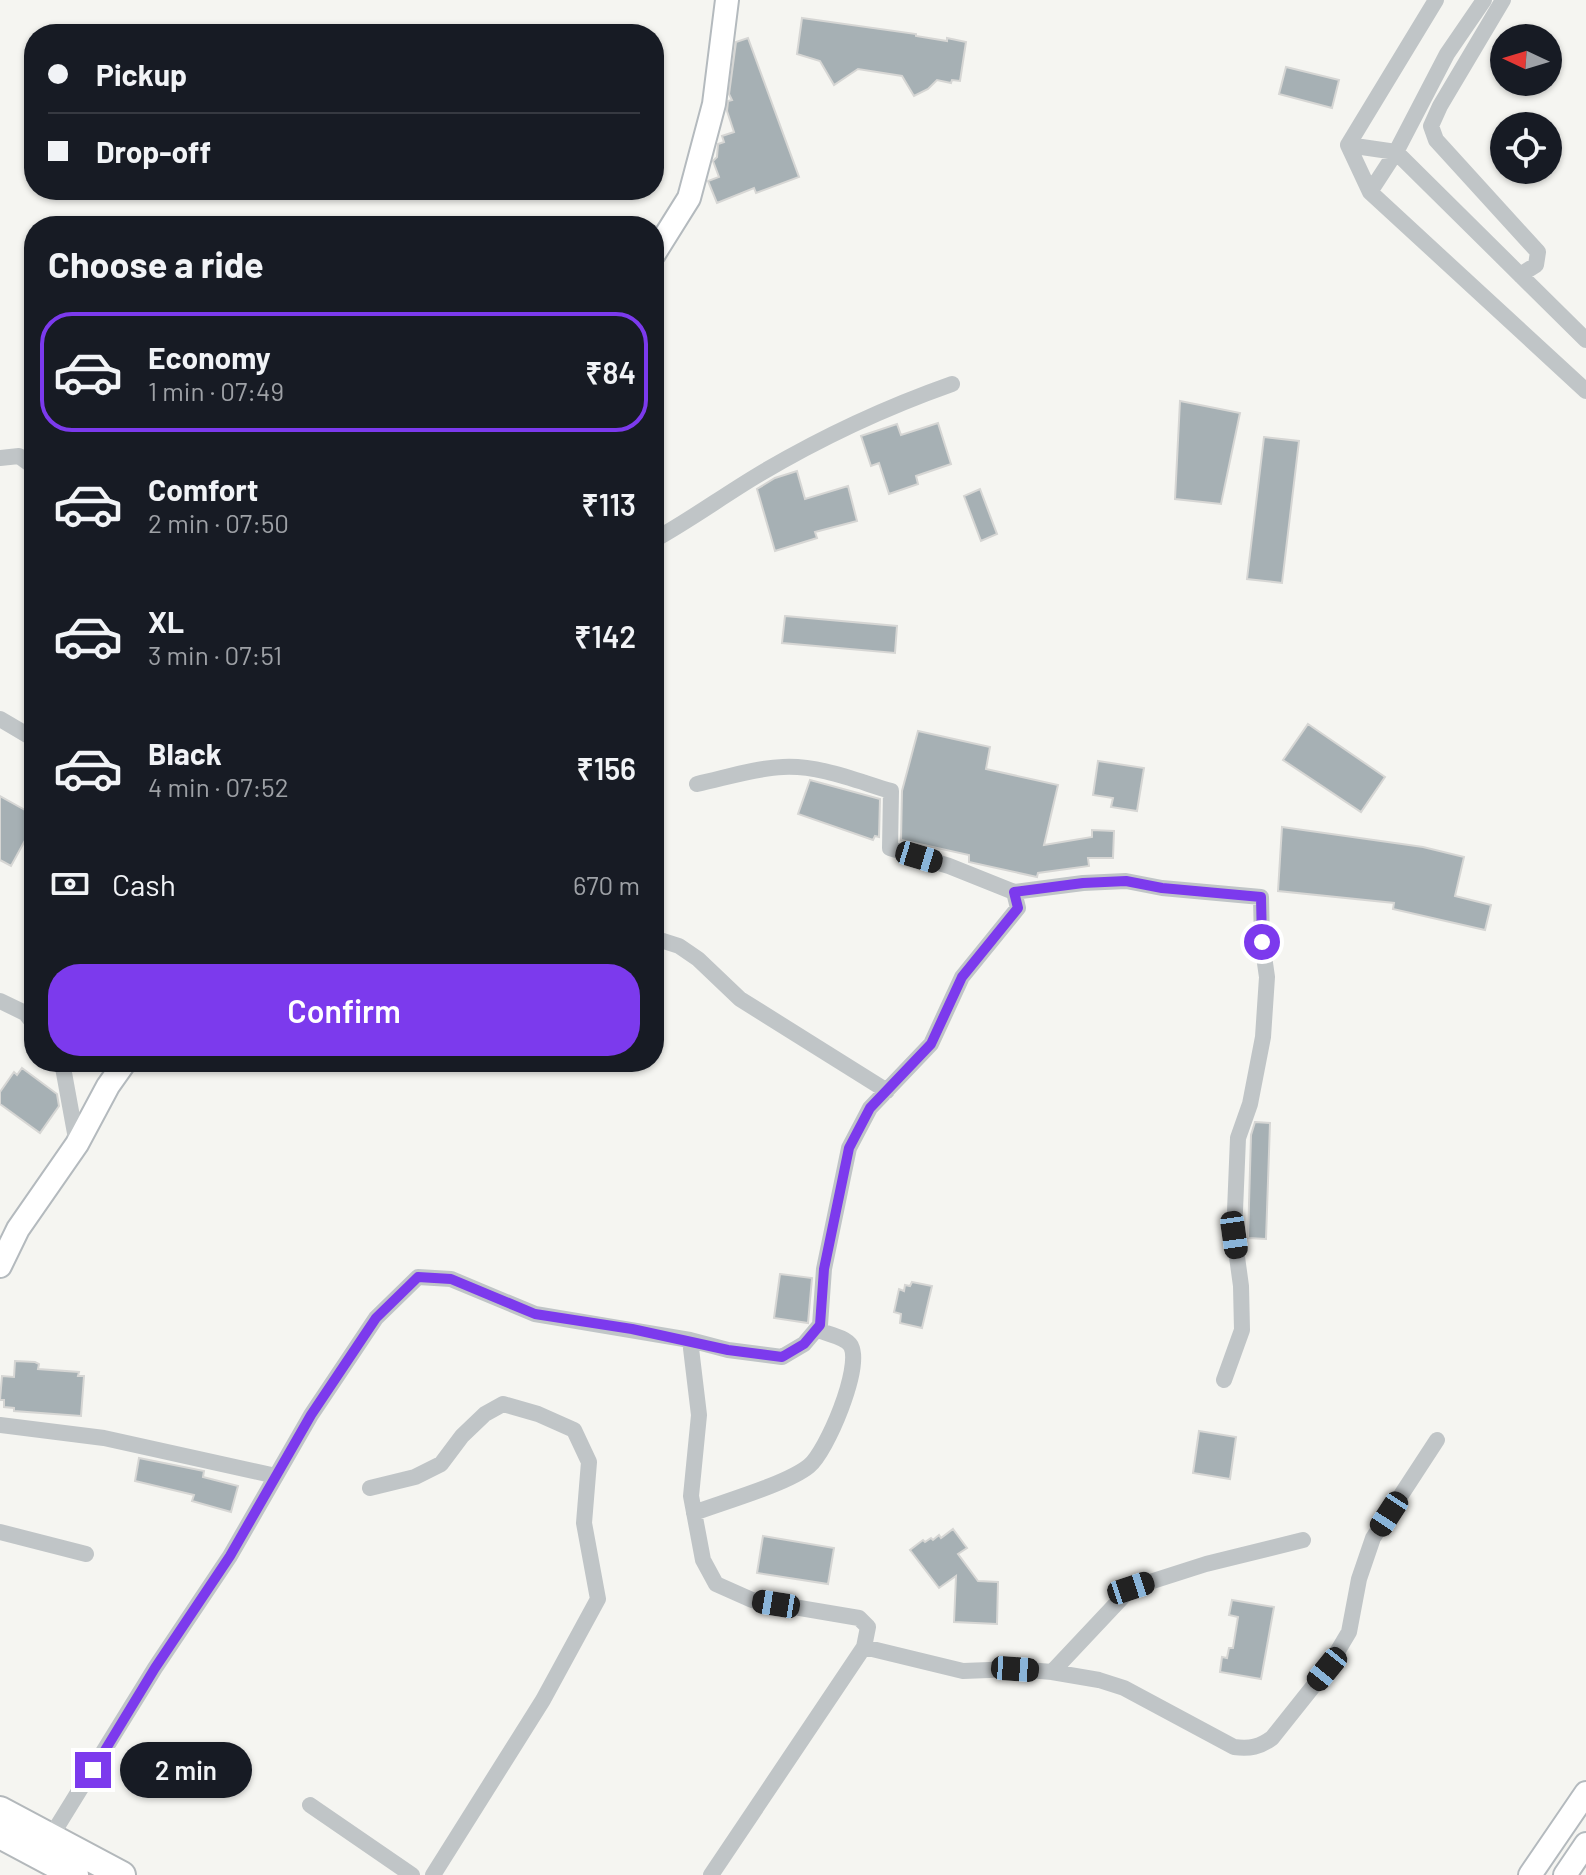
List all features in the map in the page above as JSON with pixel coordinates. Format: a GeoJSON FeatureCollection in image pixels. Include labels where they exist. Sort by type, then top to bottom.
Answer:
{"type":"FeatureCollection","features":[{"type":"Feature","properties":{"kind":"main road"},"geometry":{"type":"LineString","coordinates":[[0,1810],[122,1875]]}},
{"type":"Feature","properties":{"kind":"main road"},"geometry":{"type":"LineString","coordinates":[[0,1835],[75,1875]]}},
{"type":"Feature","properties":{"kind":"street"},"geometry":{"type":"LineString","coordinates":[[664,238],[689,198],[714,104],[727,0]]}},
{"type":"Feature","properties":{"kind":"street"},"geometry":{"type":"LineString","coordinates":[[1348,145],[1436,0]]}},
{"type":"Feature","properties":{"kind":"street"},"geometry":{"type":"LineString","coordinates":[[1370,192],[1396,152],[1447,54],[1484,0]]}},
{"type":"Feature","properties":{"kind":"street"},"geometry":{"type":"LineString","coordinates":[[1503,0],[1431,126],[1436,140],[1538,252],[1536,265],[1520,275]]}},
{"type":"Feature","properties":{"kind":"street"},"geometry":{"type":"LineString","coordinates":[[1348,145],[1396,152],[1586,340]]}},
{"type":"Feature","properties":{"kind":"street"},"geometry":{"type":"LineString","coordinates":[[1348,145],[1370,192],[1586,391]]}},
{"type":"Feature","properties":{"kind":"street"},"geometry":{"type":"LineString","coordinates":[[664,534],[828,436],[896,404],[952,384]]}},
{"type":"Feature","properties":{"kind":"street"},"geometry":{"type":"LineString","coordinates":[[0,458],[19,456],[24,460]]}},
{"type":"Feature","properties":{"kind":"street"},"geometry":{"type":"LineString","coordinates":[[0,719],[24,733]]}},
{"type":"Feature","properties":{"kind":"street"},"geometry":{"type":"LineString","coordinates":[[697,784],[780,766],[812,769],[891,791],[890,848],[949,866],[1014,892],[1126,881],[1162,888],[1261,897],[1267,977],[1263,1037],[1250,1104],[1238,1138],[1234,1235],[1241,1286],[1242,1330],[1224,1380]]}},
{"type":"Feature","properties":{"kind":"street"},"geometry":{"type":"LineString","coordinates":[[50,1838],[155,1668],[230,1556],[311,1415],[376,1318],[418,1277],[451,1279],[535,1314],[690,1340],[728,1350],[782,1357],[804,1344],[818,1330],[824,1269],[849,1148],[870,1108],[931,1044],[962,977],[1018,908],[1014,892]]}},
{"type":"Feature","properties":{"kind":"street"},"geometry":{"type":"LineString","coordinates":[[664,941],[679,946],[698,959],[740,999],[887,1091]]}},
{"type":"Feature","properties":{"kind":"street"},"geometry":{"type":"LineString","coordinates":[[0,1001],[24,1013]]}},
{"type":"Feature","properties":{"kind":"street"},"geometry":{"type":"LineString","coordinates":[[64,1072],[77,1144]]}},
{"type":"Feature","properties":{"kind":"street"},"geometry":{"type":"LineString","coordinates":[[0,1266],[18,1229],[77,1144],[118,1072]]}},
{"type":"Feature","properties":{"kind":"street"},"geometry":{"type":"LineString","coordinates":[[694,1513],[792,1476],[811,1464],[851,1384],[854,1365],[852,1348],[846,1341],[818,1330]]}},
{"type":"Feature","properties":{"kind":"street"},"geometry":{"type":"LineString","coordinates":[[690,1340],[699,1415],[691,1496],[703,1560],[716,1584],[752,1600],[859,1618],[868,1627],[864,1647],[711,1875]]}},
{"type":"Feature","properties":{"kind":"street"},"geometry":{"type":"LineString","coordinates":[[370,1488],[415,1477],[441,1464],[462,1436],[485,1414],[503,1404],[538,1414],[574,1430],[589,1462],[584,1523],[598,1599],[543,1700],[433,1875]]}},
{"type":"Feature","properties":{"kind":"street"},"geometry":{"type":"LineString","coordinates":[[0,1425],[104,1438],[276,1476]]}},
{"type":"Feature","properties":{"kind":"street"},"geometry":{"type":"LineString","coordinates":[[864,1647],[963,1671],[1015,1669],[1099,1680],[1124,1688],[1234,1747],[1248,1749],[1262,1745],[1272,1738],[1327,1669],[1349,1632],[1359,1579],[1373,1538],[1437,1440]]}},
{"type":"Feature","properties":{"kind":"street"},"geometry":{"type":"LineString","coordinates":[[0,1532],[86,1554]]}},
{"type":"Feature","properties":{"kind":"street"},"geometry":{"type":"LineString","coordinates":[[1052,1672],[1131,1588],[1206,1564],[1303,1540]]}},
{"type":"Feature","properties":{"kind":"street"},"geometry":{"type":"LineString","coordinates":[[1530,1875],[1586,1793]]}},
{"type":"Feature","properties":{"kind":"street"},"geometry":{"type":"LineString","coordinates":[[310,1805],[412,1875]]}},
{"type":"Feature","properties":{"kind":"street"},"geometry":{"type":"LineString","coordinates":[[1565,1875],[1586,1844]]}},
{"type":"Feature","properties":{"kind":"building"},"geometry":{"type":"Polygon","coordinates":[[[802,18],[966,42],[960,81],[937,80],[914,96],[902,76],[858,69],[834,85],[820,61],[797,54],[802,18]]]}},
{"type":"Feature","properties":{"kind":"building"},"geometry":{"type":"Polygon","coordinates":[[[748,38],[799,177],[756,193],[754,188],[717,203],[708,181],[719,177],[713,161],[717,157],[718,144],[724,142],[722,136],[734,132],[727,111],[728,101],[732,100],[729,94],[736,42],[748,38]]]}},
{"type":"Feature","properties":{"kind":"building"},"geometry":{"type":"Polygon","coordinates":[[[1286,67],[1339,80],[1332,108],[1279,94],[1286,67]]]}},
{"type":"Feature","properties":{"kind":"building"},"geometry":{"type":"Polygon","coordinates":[[[1180,401],[1240,413],[1221,504],[1175,499],[1180,401]]]}},
{"type":"Feature","properties":{"kind":"building"},"geometry":{"type":"Polygon","coordinates":[[[938,423],[951,464],[916,476],[918,484],[889,494],[879,463],[871,466],[861,436],[897,424],[901,435],[938,423]]]}},
{"type":"Feature","properties":{"kind":"building"},"geometry":{"type":"Polygon","coordinates":[[[1264,437],[1299,441],[1282,583],[1247,579],[1264,437]]]}},
{"type":"Feature","properties":{"kind":"building"},"geometry":{"type":"Polygon","coordinates":[[[797,471],[805,499],[848,486],[857,521],[815,532],[817,538],[775,551],[757,489],[775,478],[797,471]]]}},
{"type":"Feature","properties":{"kind":"building"},"geometry":{"type":"Polygon","coordinates":[[[980,489],[997,534],[981,541],[964,496],[980,489]]]}},
{"type":"Feature","properties":{"kind":"building"},"geometry":{"type":"Polygon","coordinates":[[[785,616],[897,626],[895,653],[782,643],[785,616]]]}},
{"type":"Feature","properties":{"kind":"building"},"geometry":{"type":"Polygon","coordinates":[[[1308,724],[1385,777],[1361,812],[1283,760],[1308,724]]]}},
{"type":"Feature","properties":{"kind":"building"},"geometry":{"type":"Polygon","coordinates":[[[918,731],[990,747],[986,769],[1058,785],[1044,845],[1092,837],[1092,830],[1114,831],[1113,858],[1088,858],[1089,866],[1038,873],[1037,877],[969,862],[969,855],[901,840],[902,791],[918,731]]]}},
{"type":"Feature","properties":{"kind":"building"},"geometry":{"type":"Polygon","coordinates":[[[1098,761],[1144,768],[1137,811],[1111,807],[1113,798],[1093,795],[1098,761]]]}},
{"type":"Feature","properties":{"kind":"building"},"geometry":{"type":"Polygon","coordinates":[[[810,780],[880,799],[879,837],[875,836],[873,840],[798,814],[810,780]]]}},
{"type":"Feature","properties":{"kind":"building"},"geometry":{"type":"Polygon","coordinates":[[[0,796],[24,809],[24,842],[11,866],[0,860],[0,796]]]}},
{"type":"Feature","properties":{"kind":"building"},"geometry":{"type":"Polygon","coordinates":[[[1282,827],[1423,847],[1464,857],[1455,896],[1491,905],[1485,930],[1393,909],[1394,903],[1278,891],[1282,827]]]}},
{"type":"Feature","properties":{"kind":"building"},"geometry":{"type":"Polygon","coordinates":[[[22,1068],[57,1094],[59,1106],[40,1133],[0,1104],[0,1092],[14,1072],[17,1075],[22,1068]]]}},
{"type":"Feature","properties":{"kind":"building"},"geometry":{"type":"Polygon","coordinates":[[[1255,1122],[1270,1123],[1266,1239],[1248,1238],[1251,1135],[1255,1122]]]}},
{"type":"Feature","properties":{"kind":"building"},"geometry":{"type":"Polygon","coordinates":[[[780,1274],[812,1278],[808,1323],[774,1318],[780,1274]]]}},
{"type":"Feature","properties":{"kind":"building"},"geometry":{"type":"Polygon","coordinates":[[[912,1282],[932,1286],[922,1328],[900,1323],[901,1314],[894,1312],[899,1289],[904,1291],[905,1285],[910,1286],[912,1282]]]}},
{"type":"Feature","properties":{"kind":"building"},"geometry":{"type":"Polygon","coordinates":[[[15,1361],[35,1362],[39,1364],[38,1369],[79,1372],[78,1376],[84,1376],[81,1416],[14,1411],[14,1408],[4,1407],[4,1400],[0,1400],[2,1376],[14,1377],[15,1361]]]}},
{"type":"Feature","properties":{"kind":"building"},"geometry":{"type":"Polygon","coordinates":[[[1199,1431],[1236,1437],[1230,1479],[1193,1473],[1199,1431]]]}},
{"type":"Feature","properties":{"kind":"building"},"geometry":{"type":"Polygon","coordinates":[[[139,1458],[204,1471],[203,1477],[238,1486],[231,1512],[192,1501],[194,1495],[135,1481],[139,1458]]]}},
{"type":"Feature","properties":{"kind":"building"},"geometry":{"type":"Polygon","coordinates":[[[953,1529],[967,1548],[958,1554],[978,1581],[998,1582],[997,1624],[954,1622],[956,1576],[939,1588],[910,1550],[923,1540],[933,1540],[939,1535],[941,1538],[953,1529]]]}},
{"type":"Feature","properties":{"kind":"building"},"geometry":{"type":"Polygon","coordinates":[[[763,1536],[834,1548],[828,1584],[757,1573],[763,1536]]]}},
{"type":"Feature","properties":{"kind":"building"},"geometry":{"type":"Polygon","coordinates":[[[1232,1600],[1274,1607],[1261,1679],[1220,1672],[1222,1657],[1227,1658],[1229,1648],[1233,1648],[1238,1617],[1229,1615],[1232,1600]]]}},
{"type":"Feature","properties":{"kind":"route"},"geometry":{"type":"LineString","coordinates":[[93,1770],[155,1668],[230,1556],[311,1415],[376,1318],[418,1277],[451,1279],[535,1314],[603,1323],[728,1350],[782,1357],[804,1344],[820,1325],[824,1269],[849,1148],[870,1108],[931,1044],[962,977],[1018,908],[1014,892],[1126,881],[1162,888],[1261,897],[1262,942]]}}]}
